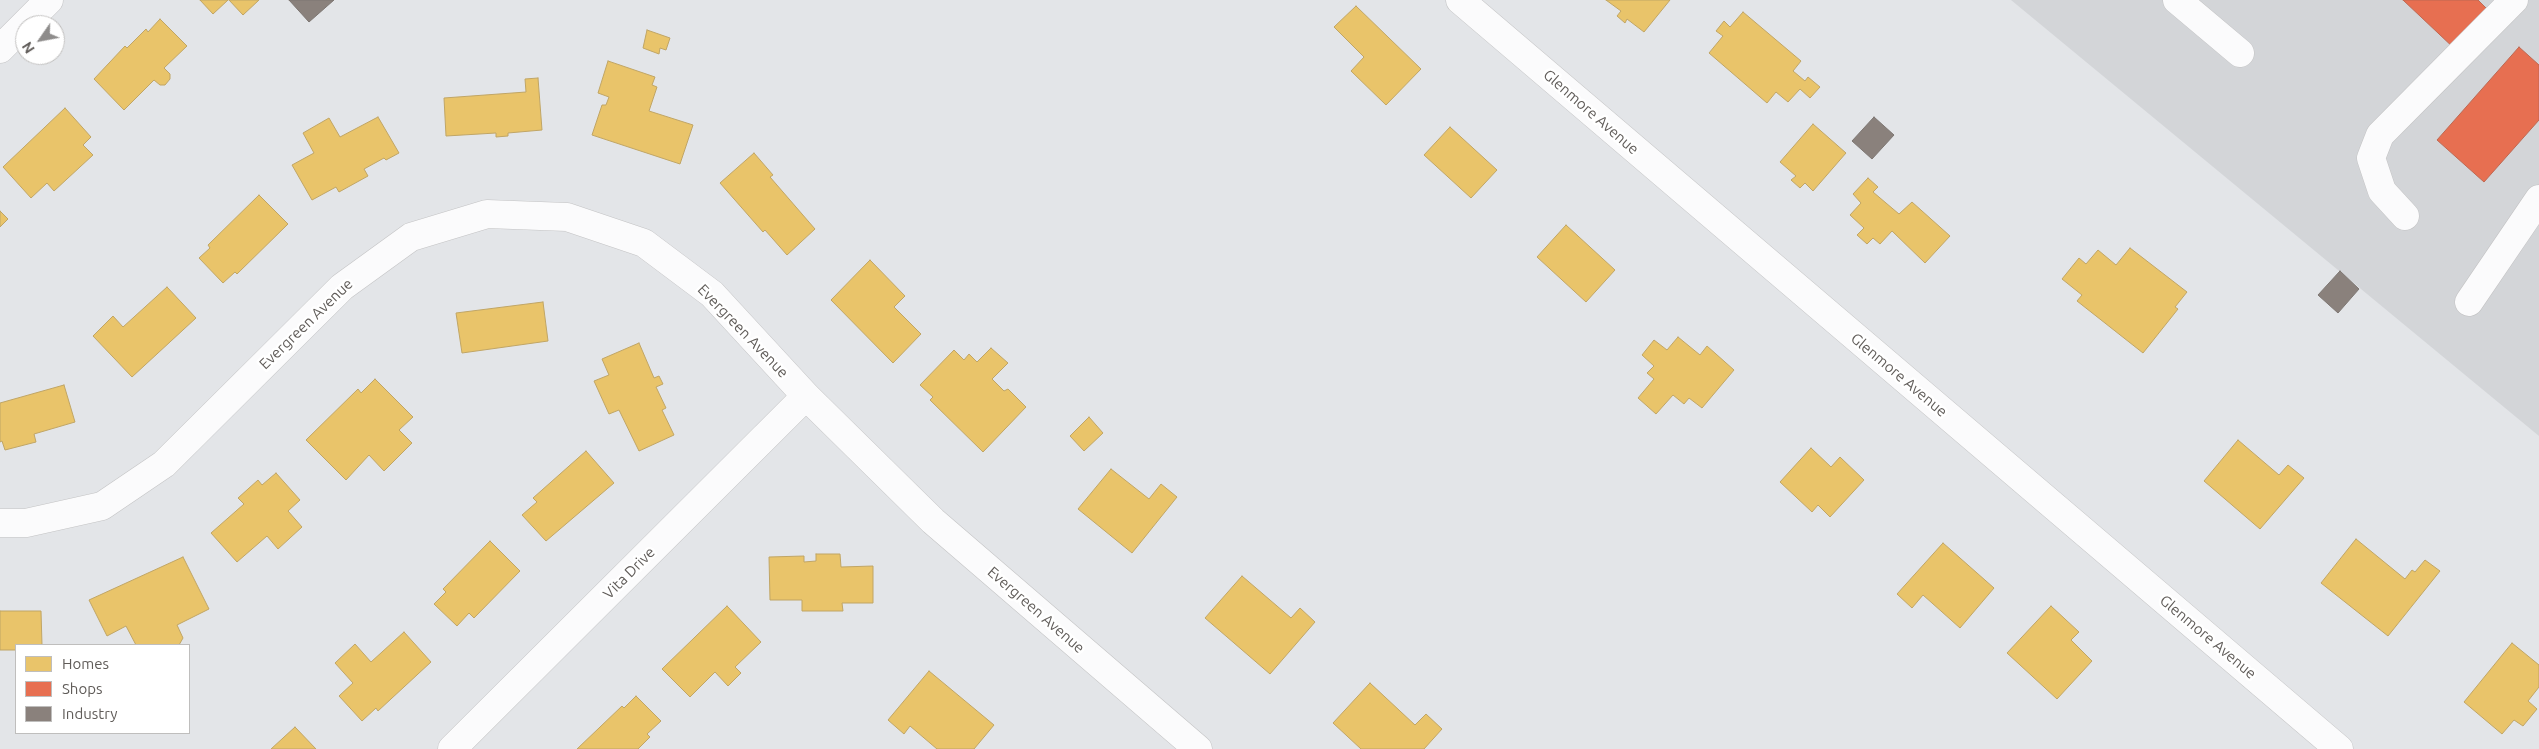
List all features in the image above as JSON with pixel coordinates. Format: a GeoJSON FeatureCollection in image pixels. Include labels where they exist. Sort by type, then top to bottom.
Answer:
{"type":"FeatureCollection","features":[{"type":"Feature","properties":{"kind":"street"},"geometry":{"type":"LineString","coordinates":[[0,49],[49,0]]}},
{"type":"Feature","properties":{"kind":"street","name":"Glenmore Avenue"},"geometry":{"type":"LineString","coordinates":[[1460,0],[2339,749]]}},
{"type":"Feature","properties":{"kind":"street"},"geometry":{"type":"LineString","coordinates":[[2177,0],[2240,53]]}},
{"type":"Feature","properties":{"kind":"street"},"geometry":{"type":"LineString","coordinates":[[2405,216],[2382,191],[2371,158],[2380,135],[2514,0]]}},
{"type":"Feature","properties":{"kind":"street"},"geometry":{"type":"LineString","coordinates":[[2469,302],[2539,199]]}},
{"type":"Feature","properties":{"kind":"street","name":"Evergreen Avenue"},"geometry":{"type":"LineString","coordinates":[[0,523],[26,523],[102,506],[164,464],[342,287],[412,237],[487,214],[567,217],[644,243],[712,294],[806,396],[933,521],[1198,749]]}},
{"type":"Feature","properties":{"kind":"street","name":"Vita Drive"},"geometry":{"type":"LineString","coordinates":[[452,749],[806,396]]}},
{"type":"Feature","properties":{"kind":"shaded area"},"geometry":{"type":"Polygon","coordinates":[[[2011,0],[2539,0],[2539,436],[2011,0]]]}},
{"type":"Feature","properties":{"kind":"building: Homes"},"geometry":{"type":"Polygon","coordinates":[[[200,0],[228,0],[213,14],[200,0]]]}},
{"type":"Feature","properties":{"kind":"building: Homes"},"geometry":{"type":"Polygon","coordinates":[[[229,0],[259,0],[243,15],[229,0]]]}},
{"type":"Feature","properties":{"kind":"building: Homes"},"geometry":{"type":"Polygon","coordinates":[[[1606,0],[1670,0],[1644,32],[1627,19],[1625,23],[1617,16],[1621,11],[1606,0]]]}},
{"type":"Feature","properties":{"kind":"building: Homes"},"geometry":{"type":"Polygon","coordinates":[[[1356,6],[1421,69],[1386,105],[1351,71],[1364,57],[1334,27],[1356,6]]]}},
{"type":"Feature","properties":{"kind":"building: Homes"},"geometry":{"type":"Polygon","coordinates":[[[1743,12],[1801,61],[1793,71],[1805,81],[1808,77],[1820,87],[1810,98],[1800,89],[1788,102],[1776,92],[1767,103],[1709,53],[1723,36],[1716,31],[1724,21],[1730,27],[1743,12]]]}},
{"type":"Feature","properties":{"kind":"building: Homes"},"geometry":{"type":"Polygon","coordinates":[[[160,19],[187,46],[164,68],[170,74],[170,79],[165,85],[160,85],[154,80],[124,110],[94,79],[125,46],[127,48],[146,29],[148,32],[160,19]]]}},
{"type":"Feature","properties":{"kind":"building: Homes"},"geometry":{"type":"Polygon","coordinates":[[[647,30],[670,38],[666,50],[660,48],[659,54],[643,48],[647,30]]]}},
{"type":"Feature","properties":{"kind":"building: Homes"},"geometry":{"type":"Polygon","coordinates":[[[608,61],[655,77],[652,85],[657,87],[649,111],[693,125],[680,164],[592,135],[602,105],[606,105],[609,97],[598,93],[608,61]]]}},
{"type":"Feature","properties":{"kind":"building: Homes"},"geometry":{"type":"Polygon","coordinates":[[[538,78],[542,130],[508,133],[508,136],[496,137],[496,133],[446,136],[444,98],[526,92],[525,79],[538,78]]]}},
{"type":"Feature","properties":{"kind":"building: Homes"},"geometry":{"type":"Polygon","coordinates":[[[65,108],[91,137],[83,145],[93,155],[54,191],[47,183],[31,198],[3,167],[65,108]]]}},
{"type":"Feature","properties":{"kind":"building: Homes"},"geometry":{"type":"Polygon","coordinates":[[[378,117],[399,153],[386,160],[384,158],[364,169],[368,176],[339,192],[336,187],[312,200],[292,165],[314,153],[303,133],[329,118],[340,137],[378,117]]]}},
{"type":"Feature","properties":{"kind":"building: Homes"},"geometry":{"type":"Polygon","coordinates":[[[1813,124],[1846,153],[1813,191],[1805,183],[1800,188],[1791,180],[1796,176],[1780,162],[1813,124]]]}},
{"type":"Feature","properties":{"kind":"building: Homes"},"geometry":{"type":"Polygon","coordinates":[[[1450,127],[1497,170],[1471,198],[1424,155],[1450,127]]]}},
{"type":"Feature","properties":{"kind":"building: Homes"},"geometry":{"type":"Polygon","coordinates":[[[754,153],[773,175],[770,177],[815,229],[787,255],[765,230],[763,232],[720,183],[754,153]]]}},
{"type":"Feature","properties":{"kind":"building: Homes"},"geometry":{"type":"Polygon","coordinates":[[[1868,178],[1878,187],[1873,192],[1899,214],[1912,202],[1950,236],[1925,263],[1892,231],[1880,244],[1873,238],[1867,244],[1857,235],[1864,228],[1850,215],[1861,203],[1853,194],[1868,178]]]}},
{"type":"Feature","properties":{"kind":"building: Homes"},"geometry":{"type":"Polygon","coordinates":[[[259,195],[288,224],[237,274],[235,272],[223,283],[199,258],[210,248],[208,245],[259,195]]]}},
{"type":"Feature","properties":{"kind":"building: Homes"},"geometry":{"type":"Polygon","coordinates":[[[0,211],[8,219],[0,227],[0,211]]]}},
{"type":"Feature","properties":{"kind":"building: Homes"},"geometry":{"type":"Polygon","coordinates":[[[1566,225],[1615,270],[1586,302],[1537,257],[1566,225]]]}},
{"type":"Feature","properties":{"kind":"building: Homes"},"geometry":{"type":"Polygon","coordinates":[[[2130,248],[2187,292],[2175,307],[2178,309],[2143,353],[2077,301],[2082,295],[2062,279],[2079,258],[2086,264],[2098,250],[2116,265],[2130,248]]]}},
{"type":"Feature","properties":{"kind":"building: Homes"},"geometry":{"type":"Polygon","coordinates":[[[870,260],[905,296],[894,307],[921,334],[893,363],[831,300],[870,260]]]}},
{"type":"Feature","properties":{"kind":"building: Homes"},"geometry":{"type":"Polygon","coordinates":[[[167,287],[196,318],[132,377],[93,336],[113,316],[123,327],[167,287]]]}},
{"type":"Feature","properties":{"kind":"building: Homes"},"geometry":{"type":"Polygon","coordinates":[[[543,302],[548,341],[462,353],[456,313],[543,302]]]}},
{"type":"Feature","properties":{"kind":"building: Homes"},"geometry":{"type":"Polygon","coordinates":[[[1678,337],[1700,355],[1707,346],[1734,370],[1702,408],[1689,398],[1684,404],[1673,395],[1656,414],[1638,398],[1654,379],[1647,373],[1654,366],[1642,355],[1654,340],[1667,350],[1678,337]]]}},
{"type":"Feature","properties":{"kind":"building: Homes"},"geometry":{"type":"Polygon","coordinates":[[[639,343],[654,378],[659,376],[663,384],[656,387],[666,408],[662,410],[674,435],[639,451],[619,410],[609,414],[594,381],[609,375],[602,359],[639,343]]]}},
{"type":"Feature","properties":{"kind":"building: Homes"},"geometry":{"type":"Polygon","coordinates":[[[991,348],[1008,363],[992,379],[1004,391],[1008,389],[1026,407],[983,452],[930,400],[933,397],[920,385],[954,350],[964,360],[969,354],[977,362],[991,348]]]}},
{"type":"Feature","properties":{"kind":"building: Homes"},"geometry":{"type":"Polygon","coordinates":[[[375,379],[413,417],[399,430],[412,443],[384,471],[369,455],[346,480],[306,440],[358,389],[361,393],[375,379]]]}},
{"type":"Feature","properties":{"kind":"building: Homes"},"geometry":{"type":"Polygon","coordinates":[[[64,385],[75,422],[34,434],[36,442],[5,450],[2,441],[0,442],[0,403],[64,385]]]}},
{"type":"Feature","properties":{"kind":"building: Homes"},"geometry":{"type":"Polygon","coordinates":[[[1089,417],[1103,433],[1084,451],[1070,436],[1089,417]]]}},
{"type":"Feature","properties":{"kind":"building: Homes"},"geometry":{"type":"Polygon","coordinates":[[[2238,440],[2279,475],[2288,465],[2304,478],[2260,529],[2204,481],[2238,440]]]}},
{"type":"Feature","properties":{"kind":"building: Homes"},"geometry":{"type":"Polygon","coordinates":[[[1811,448],[1831,467],[1840,457],[1864,480],[1830,517],[1818,505],[1812,512],[1780,482],[1811,448]]]}},
{"type":"Feature","properties":{"kind":"building: Homes"},"geometry":{"type":"Polygon","coordinates":[[[586,451],[614,483],[546,541],[522,515],[537,502],[533,498],[586,451]]]}},
{"type":"Feature","properties":{"kind":"building: Homes"},"geometry":{"type":"Polygon","coordinates":[[[1111,469],[1149,499],[1161,484],[1177,497],[1132,553],[1078,509],[1111,469]]]}},
{"type":"Feature","properties":{"kind":"building: Homes"},"geometry":{"type":"Polygon","coordinates":[[[276,473],[300,500],[288,511],[302,527],[278,549],[267,536],[237,562],[211,533],[244,504],[238,498],[258,480],[262,485],[276,473]]]}},
{"type":"Feature","properties":{"kind":"building: Homes"},"geometry":{"type":"Polygon","coordinates":[[[2356,539],[2405,579],[2412,570],[2415,572],[2425,560],[2440,571],[2388,636],[2321,583],[2356,539]]]}},
{"type":"Feature","properties":{"kind":"building: Homes"},"geometry":{"type":"Polygon","coordinates":[[[490,541],[520,571],[474,618],[469,613],[457,626],[434,604],[446,592],[443,589],[490,541]]]}},
{"type":"Feature","properties":{"kind":"building: Homes"},"geometry":{"type":"Polygon","coordinates":[[[1943,543],[1994,588],[1960,628],[1923,595],[1912,608],[1897,594],[1943,543]]]}},
{"type":"Feature","properties":{"kind":"building: Homes"},"geometry":{"type":"Polygon","coordinates":[[[816,554],[840,554],[841,567],[873,566],[873,603],[842,603],[843,611],[802,611],[802,600],[770,600],[769,557],[804,556],[804,562],[816,561],[816,554]]]}},
{"type":"Feature","properties":{"kind":"building: Homes"},"geometry":{"type":"Polygon","coordinates":[[[183,557],[209,609],[177,625],[183,638],[180,644],[135,644],[126,626],[107,636],[89,600],[183,557]]]}},
{"type":"Feature","properties":{"kind":"building: Homes"},"geometry":{"type":"Polygon","coordinates":[[[1242,576],[1291,618],[1300,608],[1315,622],[1270,674],[1205,618],[1242,576]]]}},
{"type":"Feature","properties":{"kind":"building: Homes"},"geometry":{"type":"Polygon","coordinates":[[[727,606],[761,642],[735,667],[741,673],[728,686],[715,672],[690,697],[662,669],[727,606]]]}},
{"type":"Feature","properties":{"kind":"building: Homes"},"geometry":{"type":"Polygon","coordinates":[[[2051,606],[2079,632],[2071,640],[2092,661],[2057,699],[2007,653],[2051,606]]]}},
{"type":"Feature","properties":{"kind":"building: Homes"},"geometry":{"type":"Polygon","coordinates":[[[0,611],[41,611],[42,644],[15,644],[15,650],[0,650],[0,611]]]}},
{"type":"Feature","properties":{"kind":"building: Homes"},"geometry":{"type":"Polygon","coordinates":[[[404,632],[431,662],[378,711],[376,708],[362,721],[339,696],[353,683],[335,663],[355,644],[371,662],[404,632]]]}},
{"type":"Feature","properties":{"kind":"building: Homes"},"geometry":{"type":"Polygon","coordinates":[[[2512,643],[2539,665],[2539,687],[2528,701],[2537,709],[2523,726],[2514,720],[2502,734],[2464,702],[2512,643]]]}},
{"type":"Feature","properties":{"kind":"building: Homes"},"geometry":{"type":"Polygon","coordinates":[[[929,671],[994,725],[974,749],[937,749],[910,726],[904,734],[888,720],[929,671]]]}},
{"type":"Feature","properties":{"kind":"building: Homes"},"geometry":{"type":"Polygon","coordinates":[[[1370,683],[1415,725],[1426,714],[1442,729],[1424,749],[1361,749],[1333,723],[1370,683]]]}},
{"type":"Feature","properties":{"kind":"building: Homes"},"geometry":{"type":"Polygon","coordinates":[[[636,696],[661,721],[647,734],[650,737],[638,749],[577,749],[622,706],[624,708],[636,696]]]}},
{"type":"Feature","properties":{"kind":"building: Homes"},"geometry":{"type":"Polygon","coordinates":[[[295,727],[316,749],[271,749],[295,727]]]}},
{"type":"Feature","properties":{"kind":"building: Shops"},"geometry":{"type":"Polygon","coordinates":[[[2403,0],[2478,0],[2491,13],[2456,50],[2403,0]]]}},
{"type":"Feature","properties":{"kind":"building: Shops"},"geometry":{"type":"Polygon","coordinates":[[[2519,47],[2539,65],[2539,120],[2484,182],[2437,140],[2519,47]]]}},
{"type":"Feature","properties":{"kind":"building: Industry"},"geometry":{"type":"Polygon","coordinates":[[[289,0],[334,0],[309,22],[289,0]]]}},
{"type":"Feature","properties":{"kind":"building: Industry"},"geometry":{"type":"Polygon","coordinates":[[[1874,117],[1894,135],[1872,159],[1852,141],[1874,117]]]}},
{"type":"Feature","properties":{"kind":"building: Industry"},"geometry":{"type":"Polygon","coordinates":[[[2340,271],[2359,289],[2338,313],[2318,295],[2340,271]]]}}]}
